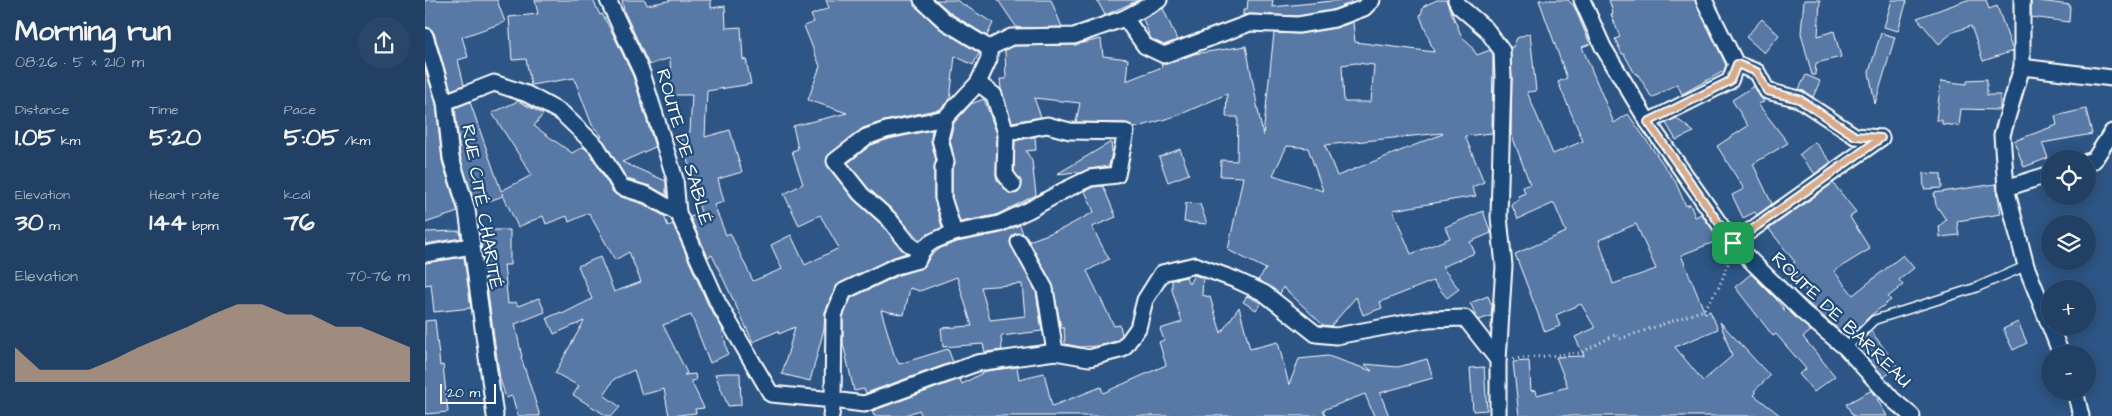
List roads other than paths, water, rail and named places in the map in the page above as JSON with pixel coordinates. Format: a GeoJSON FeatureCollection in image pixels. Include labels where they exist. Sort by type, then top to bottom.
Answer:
{"type":"FeatureCollection","features":[{"type":"Feature","properties":{"kind":"street","name":"ROUTE DE SABLÉ"},"geometry":{"type":"LineString","coordinates":[[608,0],[642,73],[675,179],[678,213],[718,303],[771,394],[833,400]]}},
{"type":"Feature","properties":{"kind":"street"},"geometry":{"type":"LineString","coordinates":[[922,0],[946,22],[989,48]]}},
{"type":"Feature","properties":{"kind":"street"},"geometry":{"type":"LineString","coordinates":[[989,48],[1011,37],[1074,36],[1125,18],[1159,0]]}},
{"type":"Feature","properties":{"kind":"street"},"geometry":{"type":"LineString","coordinates":[[1125,18],[1145,46],[1164,55],[1250,23],[1297,25],[1334,19],[1364,8],[1372,0]]}},
{"type":"Feature","properties":{"kind":"street"},"geometry":{"type":"LineString","coordinates":[[1456,0],[1459,6],[1486,29],[1502,52],[1499,216],[1504,266],[1498,360],[1498,416]]}},
{"type":"Feature","properties":{"kind":"street","name":"ROUTE DE BARREAU"},"geometry":{"type":"LineString","coordinates":[[1582,0],[1603,47],[1648,122],[1733,243],[1803,314],[1846,348],[1893,400],[1912,416]]}},
{"type":"Feature","properties":{"kind":"street"},"geometry":{"type":"LineString","coordinates":[[1704,0],[1737,64],[1757,72],[1767,91],[1799,99],[1855,136],[1881,138],[1733,243]]}},
{"type":"Feature","properties":{"kind":"street"},"geometry":{"type":"LineString","coordinates":[[2022,0],[2022,67],[2002,134],[2007,188],[2026,266],[2041,304]]}},
{"type":"Feature","properties":{"kind":"street","name":"RUE CITÉ CHARITÉ"},"geometry":{"type":"LineString","coordinates":[[425,36],[445,102],[451,158],[467,210],[495,416]]}},
{"type":"Feature","properties":{"kind":"street"},"geometry":{"type":"LineString","coordinates":[[954,233],[943,198],[943,167],[946,162],[940,139],[945,118],[978,83],[989,59],[989,48]]}},
{"type":"Feature","properties":{"kind":"street"},"geometry":{"type":"LineString","coordinates":[[1648,122],[1730,81],[1737,64]]}},
{"type":"Feature","properties":{"kind":"street"},"geometry":{"type":"LineString","coordinates":[[2022,67],[2112,78]]}},
{"type":"Feature","properties":{"kind":"street"},"geometry":{"type":"LineString","coordinates":[[445,102],[494,83],[527,94],[563,113],[597,147],[621,187],[647,195],[678,213]]}},
{"type":"Feature","properties":{"kind":"street"},"geometry":{"type":"LineString","coordinates":[[978,83],[994,95],[1005,132],[1005,174],[1013,185]]}},
{"type":"Feature","properties":{"kind":"street"},"geometry":{"type":"LineString","coordinates":[[920,252],[909,243],[889,219],[861,194],[835,161],[866,137],[886,130],[945,118]]}},
{"type":"Feature","properties":{"kind":"street"},"geometry":{"type":"LineString","coordinates":[[831,416],[833,400],[834,315],[844,292],[896,266],[918,260],[920,252],[928,243],[954,233],[999,224],[1090,178],[1117,175],[1127,132],[1070,131],[1047,125],[1005,132]]}},
{"type":"Feature","properties":{"kind":"street"},"geometry":{"type":"LineString","coordinates":[[2096,157],[2112,132]]}},
{"type":"Feature","properties":{"kind":"street"},"geometry":{"type":"LineString","coordinates":[[2007,188],[2041,177]]}},
{"type":"Feature","properties":{"kind":"street"},"geometry":{"type":"LineString","coordinates":[[1019,242],[1045,289],[1055,352]]}},
{"type":"Feature","properties":{"kind":"street"},"geometry":{"type":"LineString","coordinates":[[425,254],[471,246]]}},
{"type":"Feature","properties":{"kind":"street"},"geometry":{"type":"LineString","coordinates":[[833,400],[864,404],[977,363],[1055,352],[1089,358],[1123,349],[1139,328],[1145,300],[1163,273],[1195,265],[1264,293],[1316,334],[1336,336],[1428,319],[1465,318],[1498,360]]}},
{"type":"Feature","properties":{"kind":"street"},"geometry":{"type":"LineString","coordinates":[[2077,400],[2081,416]]}},
{"type":"Feature","properties":{"kind":"lane"},"geometry":{"type":"LineString","coordinates":[[1846,348],[1874,320],[1975,288],[2026,266]]}}]}
